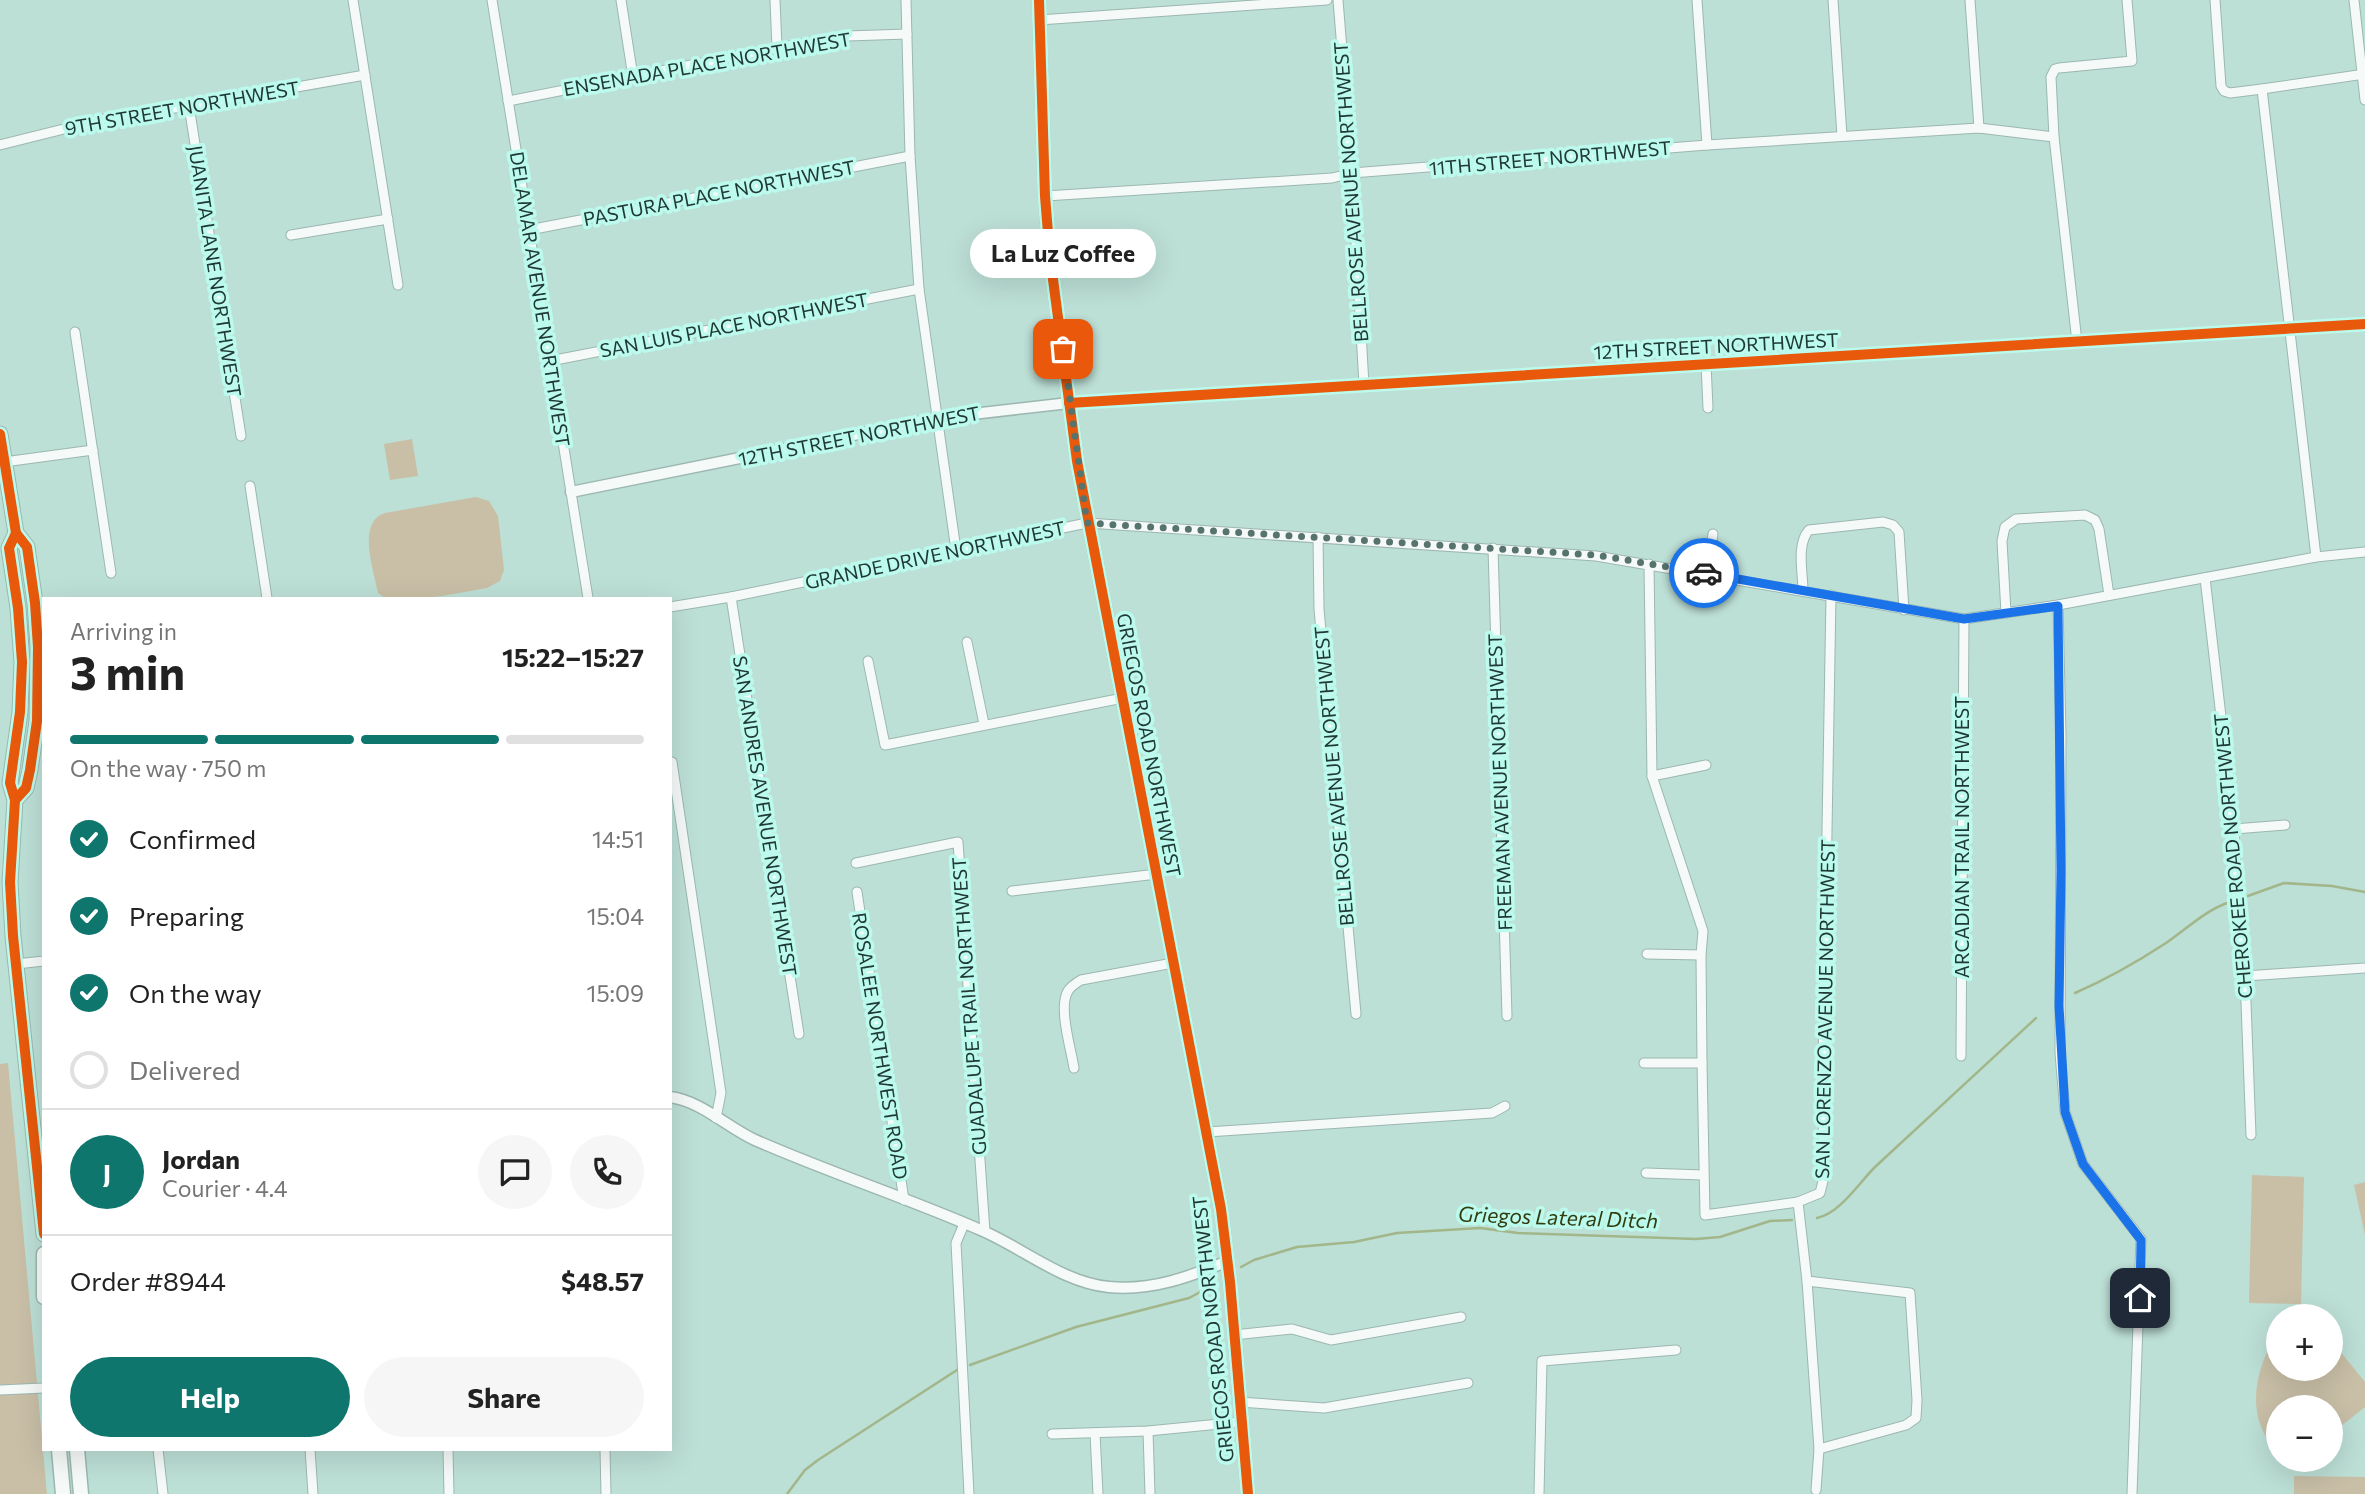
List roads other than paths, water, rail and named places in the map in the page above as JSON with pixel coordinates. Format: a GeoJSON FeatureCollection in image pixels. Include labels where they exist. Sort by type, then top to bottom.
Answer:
{"type":"FeatureCollection","features":[{"type":"Feature","properties":{"kind":"main road","name":"GRIEGOS ROAD NORTHWEST"},"geometry":{"type":"LineString","coordinates":[[1039,0],[1045,196],[1069,403],[1087,523],[1207,1132],[1228,1261],[1248,1494]]}},
{"type":"Feature","properties":{"kind":"main road"},"geometry":{"type":"LineString","coordinates":[[0,434],[16,533],[27,547],[35,603],[39,663],[37,721],[30,770],[26,788],[15,800],[10,882],[42,1215]]}},
{"type":"Feature","properties":{"kind":"main road"},"geometry":{"type":"LineString","coordinates":[[59,1451],[64,1494]]}},
{"type":"Feature","properties":{"kind":"main road"},"geometry":{"type":"LineString","coordinates":[[77,1451],[81,1494]]}},
{"type":"Feature","properties":{"kind":"street"},"geometry":{"type":"LineString","coordinates":[[353,0],[398,285]]}},
{"type":"Feature","properties":{"kind":"street","name":"DELAMAR AVENUE NORTHWEST"},"geometry":{"type":"LineString","coordinates":[[492,0],[588,597]]}},
{"type":"Feature","properties":{"kind":"street"},"geometry":{"type":"LineString","coordinates":[[621,0],[633,77]]}},
{"type":"Feature","properties":{"kind":"street"},"geometry":{"type":"LineString","coordinates":[[775,0],[777,48]]}},
{"type":"Feature","properties":{"kind":"street"},"geometry":{"type":"LineString","coordinates":[[906,0],[910,156],[919,289],[956,550]]}},
{"type":"Feature","properties":{"kind":"street"},"geometry":{"type":"LineString","coordinates":[[1039,20],[1327,0]]}},
{"type":"Feature","properties":{"kind":"street","name":"BELLROSE AVENUE NORTHWEST"},"geometry":{"type":"LineString","coordinates":[[1338,0],[1352,173],[1364,385]]}},
{"type":"Feature","properties":{"kind":"street"},"geometry":{"type":"LineString","coordinates":[[1697,0],[1707,145]]}},
{"type":"Feature","properties":{"kind":"street"},"geometry":{"type":"LineString","coordinates":[[1833,0],[1842,136]]}},
{"type":"Feature","properties":{"kind":"street"},"geometry":{"type":"LineString","coordinates":[[1970,0],[1979,128]]}},
{"type":"Feature","properties":{"kind":"street"},"geometry":{"type":"LineString","coordinates":[[2077,342],[2050,81],[2052,72],[2059,68],[2132,61],[2127,0]]}},
{"type":"Feature","properties":{"kind":"street"},"geometry":{"type":"LineString","coordinates":[[2215,0],[2221,86],[2224,92],[2363,74]]}},
{"type":"Feature","properties":{"kind":"street"},"geometry":{"type":"LineString","coordinates":[[2354,0],[2365,100]]}},
{"type":"Feature","properties":{"kind":"street","name":"ENSENADA PLACE NORTHWEST"},"geometry":{"type":"LineString","coordinates":[[508,101],[847,36],[907,34]]}},
{"type":"Feature","properties":{"kind":"street","name":"9TH STREET NORTHWEST"},"geometry":{"type":"LineString","coordinates":[[0,145],[116,116],[190,106],[365,75]]}},
{"type":"Feature","properties":{"kind":"street"},"geometry":{"type":"LineString","coordinates":[[2262,89],[2316,557]]}},
{"type":"Feature","properties":{"kind":"street","name":"JUANITA LANE NORTHWEST"},"geometry":{"type":"LineString","coordinates":[[190,106],[241,436]]}},
{"type":"Feature","properties":{"kind":"street","name":"11TH STREET NORTHWEST"},"geometry":{"type":"LineString","coordinates":[[1045,196],[1332,178],[1352,173],[1842,136],[1979,128],[2054,137]]}},
{"type":"Feature","properties":{"kind":"street","name":"PASTURA PLACE NORTHWEST"},"geometry":{"type":"LineString","coordinates":[[529,230],[910,156]]}},
{"type":"Feature","properties":{"kind":"street"},"geometry":{"type":"LineString","coordinates":[[291,235],[388,219]]}},
{"type":"Feature","properties":{"kind":"street","name":"SAN LUIS PLACE NORTHWEST"},"geometry":{"type":"LineString","coordinates":[[550,361],[919,289]]}},
{"type":"Feature","properties":{"kind":"street","name":"12TH STREET NORTHWEST"},"geometry":{"type":"LineString","coordinates":[[571,492],[938,418],[1069,403],[2365,324]]}},
{"type":"Feature","properties":{"kind":"street"},"geometry":{"type":"LineString","coordinates":[[75,332],[111,573]]}},
{"type":"Feature","properties":{"kind":"street"},"geometry":{"type":"LineString","coordinates":[[1706,364],[1709,408]]}},
{"type":"Feature","properties":{"kind":"street"},"geometry":{"type":"LineString","coordinates":[[4,462],[93,450]]}},
{"type":"Feature","properties":{"kind":"street"},"geometry":{"type":"LineString","coordinates":[[250,486],[267,597]]}},
{"type":"Feature","properties":{"kind":"street"},"geometry":{"type":"LineString","coordinates":[[2006,614],[2002,541],[2005,527],[2016,519],[2085,514],[2095,520],[2099,529],[2109,595]]}},
{"type":"Feature","properties":{"kind":"street"},"geometry":{"type":"LineString","coordinates":[[1803,591],[1801,544],[1809,530],[1883,522],[1893,525],[1899,532],[1904,610]]}},
{"type":"Feature","properties":{"kind":"street","name":"GRANDE DRIVE NORTHWEST"},"geometry":{"type":"LineString","coordinates":[[672,607],[731,597],[1087,523],[1596,555],[1964,619],[2058,606],[2316,557],[2365,552]]}},
{"type":"Feature","properties":{"kind":"street"},"geometry":{"type":"LineString","coordinates":[[1707,573],[1713,534]]}},
{"type":"Feature","properties":{"kind":"street","name":"BELLROSE AVENUE NORTHWEST"},"geometry":{"type":"LineString","coordinates":[[1318,537],[1319,609],[1356,1014]]}},
{"type":"Feature","properties":{"kind":"street","name":"FREEMAN AVENUE NORTHWEST"},"geometry":{"type":"LineString","coordinates":[[1493,548],[1507,1016]]}},
{"type":"Feature","properties":{"kind":"street"},"geometry":{"type":"LineString","coordinates":[[1649,564],[1652,776],[1703,931],[1701,955],[1705,1215],[1798,1202]]}},
{"type":"Feature","properties":{"kind":"street","name":"CHEROKEE ROAD NORTHWEST"},"geometry":{"type":"LineString","coordinates":[[2205,578],[2234,829],[2237,901],[2245,976],[2250,1135]]}},
{"type":"Feature","properties":{"kind":"street","name":"SAN LORENZO AVENUE NORTHWEST"},"geometry":{"type":"LineString","coordinates":[[1816,1490],[1819,1449],[1807,1281],[1798,1202],[1820,1193],[1824,1177],[1823,1066],[1831,595]]}},
{"type":"Feature","properties":{"kind":"street","name":"SAN ANDRES AVENUE NORTHWEST"},"geometry":{"type":"LineString","coordinates":[[731,597],[799,1034]]}},
{"type":"Feature","properties":{"kind":"street"},"geometry":{"type":"LineString","coordinates":[[2058,606],[2061,735],[2060,1053],[2065,1112],[2083,1164],[2141,1240],[2132,1494]]}},
{"type":"Feature","properties":{"kind":"street","name":"ARCADIAN TRAIL NORTHWEST"},"geometry":{"type":"LineString","coordinates":[[1961,1056],[1964,619]]}},
{"type":"Feature","properties":{"kind":"street"},"geometry":{"type":"LineString","coordinates":[[967,642],[984,724]]}},
{"type":"Feature","properties":{"kind":"street"},"geometry":{"type":"LineString","coordinates":[[868,661],[885,745],[1123,698]]}},
{"type":"Feature","properties":{"kind":"street"},"geometry":{"type":"LineString","coordinates":[[672,762],[721,1093],[716,1118]]}},
{"type":"Feature","properties":{"kind":"street"},"geometry":{"type":"LineString","coordinates":[[1652,776],[1706,765]]}},
{"type":"Feature","properties":{"kind":"street"},"geometry":{"type":"LineString","coordinates":[[2234,829],[2285,824]]}},
{"type":"Feature","properties":{"kind":"street","name":"GUADALUPE TRAIL NORTHWEST"},"geometry":{"type":"LineString","coordinates":[[856,863],[958,842],[985,1232]]}},
{"type":"Feature","properties":{"kind":"street"},"geometry":{"type":"LineString","coordinates":[[1012,891],[1157,874]]}},
{"type":"Feature","properties":{"kind":"street","name":"ROSALEE NORTHWEST ROAD"},"geometry":{"type":"LineString","coordinates":[[857,892],[904,1200]]}},
{"type":"Feature","properties":{"kind":"street"},"geometry":{"type":"LineString","coordinates":[[1647,954],[1701,955]]}},
{"type":"Feature","properties":{"kind":"street"},"geometry":{"type":"LineString","coordinates":[[16,964],[42,961]]}},
{"type":"Feature","properties":{"kind":"street"},"geometry":{"type":"LineString","coordinates":[[1074,1068],[1065,1014],[1065,999],[1070,988],[1081,980],[1173,963]]}},
{"type":"Feature","properties":{"kind":"street"},"geometry":{"type":"LineString","coordinates":[[2245,976],[2365,968]]}},
{"type":"Feature","properties":{"kind":"street"},"geometry":{"type":"LineString","coordinates":[[1644,1063],[1702,1063]]}},
{"type":"Feature","properties":{"kind":"street"},"geometry":{"type":"LineString","coordinates":[[672,1097],[684,1099],[758,1141],[985,1232],[1076,1279],[1108,1287],[1138,1288],[1171,1283],[1228,1261]]}},
{"type":"Feature","properties":{"kind":"street"},"geometry":{"type":"LineString","coordinates":[[1207,1132],[1492,1113],[1505,1106]]}},
{"type":"Feature","properties":{"kind":"street"},"geometry":{"type":"LineString","coordinates":[[1646,1173],[1703,1175]]}},
{"type":"Feature","properties":{"kind":"street"},"geometry":{"type":"LineString","coordinates":[[964,1224],[956,1243],[969,1494]]}},
{"type":"Feature","properties":{"kind":"street"},"geometry":{"type":"LineString","coordinates":[[1807,1281],[1910,1293],[1916,1418],[1906,1424],[1819,1449]]}},
{"type":"Feature","properties":{"kind":"street"},"geometry":{"type":"LineString","coordinates":[[1234,1335],[1292,1329],[1331,1340],[1461,1317]]}},
{"type":"Feature","properties":{"kind":"street"},"geometry":{"type":"LineString","coordinates":[[1539,1494],[1542,1361],[1676,1350]]}},
{"type":"Feature","properties":{"kind":"street"},"geometry":{"type":"LineString","coordinates":[[1239,1402],[1324,1408],[1468,1383]]}},
{"type":"Feature","properties":{"kind":"street"},"geometry":{"type":"LineString","coordinates":[[0,1390],[42,1388]]}},
{"type":"Feature","properties":{"kind":"street"},"geometry":{"type":"LineString","coordinates":[[1052,1434],[1148,1431],[1240,1422]]}},
{"type":"Feature","properties":{"kind":"street"},"geometry":{"type":"LineString","coordinates":[[1148,1431],[1150,1494]]}},
{"type":"Feature","properties":{"kind":"street"},"geometry":{"type":"LineString","coordinates":[[1095,1433],[1098,1494]]}},
{"type":"Feature","properties":{"kind":"street"},"geometry":{"type":"LineString","coordinates":[[158,1451],[163,1494]]}},
{"type":"Feature","properties":{"kind":"street"},"geometry":{"type":"LineString","coordinates":[[310,1451],[313,1494]]}},
{"type":"Feature","properties":{"kind":"street"},"geometry":{"type":"LineString","coordinates":[[449,1451],[449,1494]]}},
{"type":"Feature","properties":{"kind":"street"},"geometry":{"type":"LineString","coordinates":[[605,1451],[606,1494]]}},
{"type":"Feature","properties":{"kind":"waterway","name":"Griegos Lateral Ditch"},"geometry":{"type":"LineString","coordinates":[[2245,897],[2284,883],[2332,886],[2365,892]]}},
{"type":"Feature","properties":{"kind":"waterway","name":"Griegos Lateral Ditch"},"geometry":{"type":"LineString","coordinates":[[2075,993],[2133,963],[2204,915],[2230,902]]}},
{"type":"Feature","properties":{"kind":"waterway","name":"Griegos Lateral Ditch"},"geometry":{"type":"LineString","coordinates":[[1817,1218],[1841,1204],[1875,1167],[2036,1018]]}},
{"type":"Feature","properties":{"kind":"waterway","name":"Griegos Lateral Ditch"},"geometry":{"type":"LineString","coordinates":[[1241,1267],[1254,1260],[1297,1247],[1354,1242],[1397,1233],[1480,1228],[1518,1233],[1696,1239],[1720,1237],[1770,1221],[1792,1220]]}},
{"type":"Feature","properties":{"kind":"waterway","name":"Griegos Lateral Ditch"},"geometry":{"type":"LineString","coordinates":[[970,1365],[1076,1327],[1189,1298],[1208,1288]]}},
{"type":"Feature","properties":{"kind":"waterway","name":"Griegos Lateral Ditch"},"geometry":{"type":"LineString","coordinates":[[787,1494],[805,1470],[818,1460],[957,1370]]}},
{"type":"Feature","properties":{"kind":"place","name":"La Luz Coffee"},"geometry":{"type":"Point","coordinates":[1063,349]}}]}
